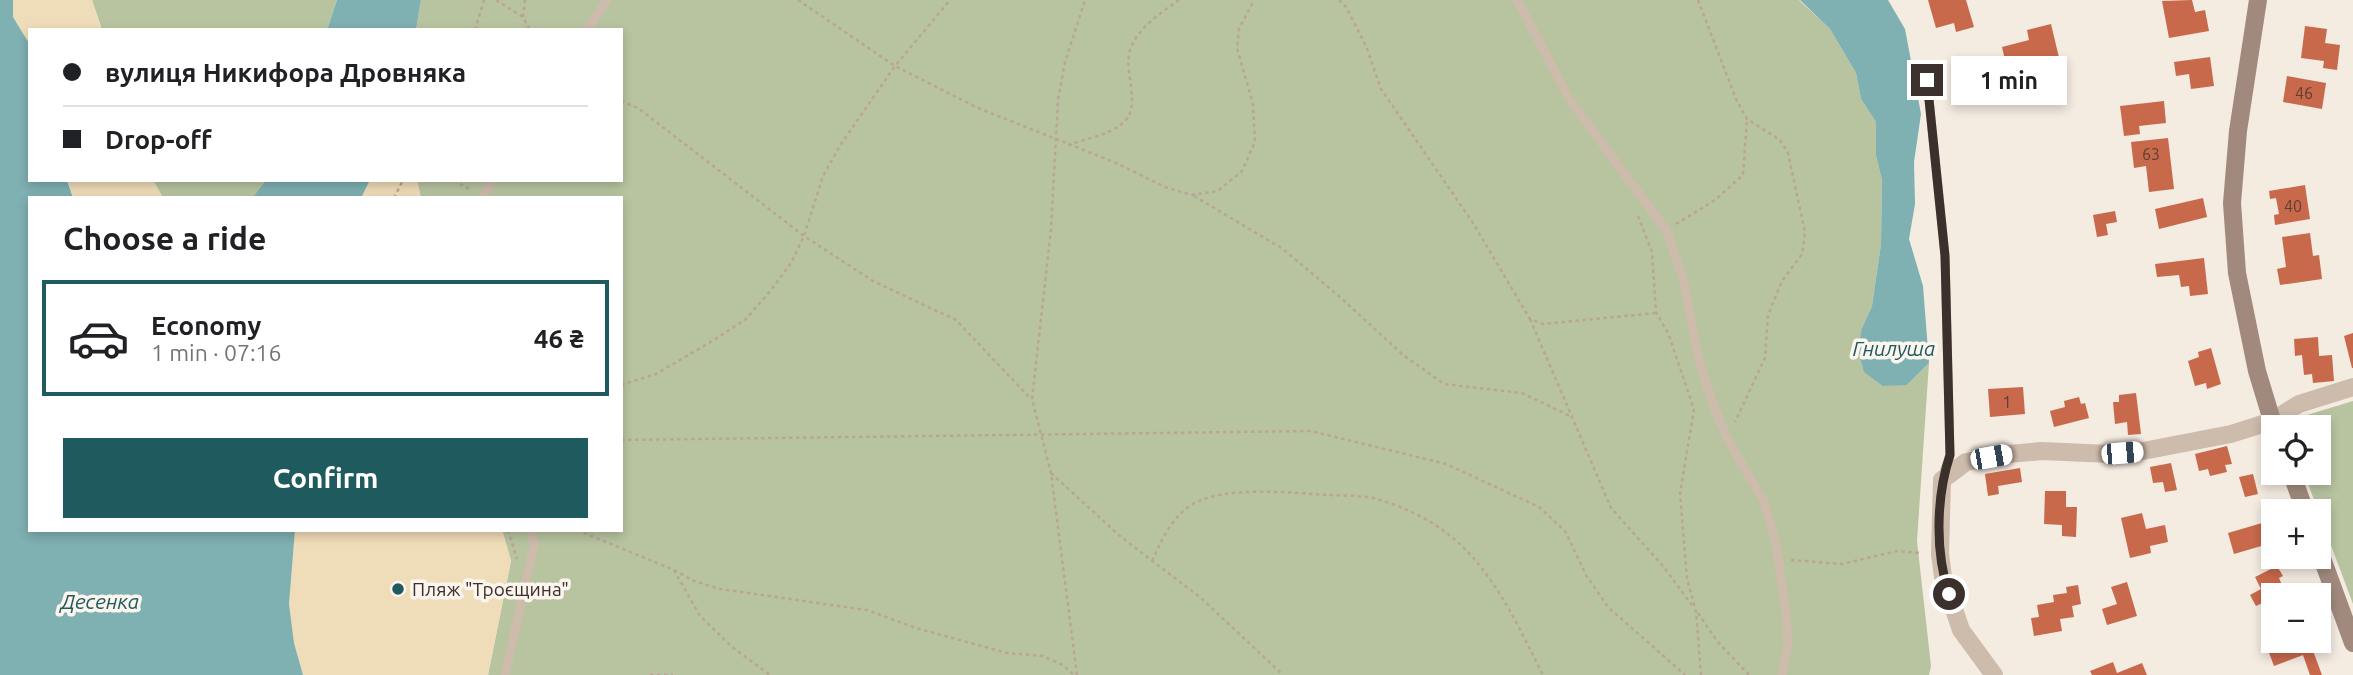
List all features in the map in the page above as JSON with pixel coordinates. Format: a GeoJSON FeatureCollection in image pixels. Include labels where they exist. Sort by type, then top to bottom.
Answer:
{"type":"FeatureCollection","features":[{"type":"Feature","properties":{"kind":"street"},"geometry":{"type":"LineString","coordinates":[[2258,0],[2238,131],[2232,203],[2236,273],[2257,370],[2270,415]]}},
{"type":"Feature","properties":{"kind":"street"},"geometry":{"type":"LineString","coordinates":[[2285,415],[2299,404],[2353,387]]}},
{"type":"Feature","properties":{"kind":"street"},"geometry":{"type":"LineString","coordinates":[[1994,675],[1961,630],[1943,577],[1940,554],[1942,480],[1966,462],[1997,456],[2042,451],[2109,454],[2138,452],[2261,427]]}},
{"type":"Feature","properties":{"kind":"street"},"geometry":{"type":"LineString","coordinates":[[2326,569],[2353,643]]}},
{"type":"Feature","properties":{"kind":"lane"},"geometry":{"type":"LineString","coordinates":[[588,28],[607,0]]}},
{"type":"Feature","properties":{"kind":"lane"},"geometry":{"type":"LineString","coordinates":[[1517,0],[1570,100],[1666,230],[1683,278],[1699,360],[1714,407],[1727,438],[1764,502],[1778,559],[1786,613],[1788,645],[1782,675]]}},
{"type":"Feature","properties":{"kind":"lane"},"geometry":{"type":"LineString","coordinates":[[1927,80],[1945,256],[1950,455],[1942,480]]}},
{"type":"Feature","properties":{"kind":"lane"},"geometry":{"type":"LineString","coordinates":[[505,675],[534,546],[531,532]]}},
{"type":"Feature","properties":{"kind":"path"},"geometry":{"type":"LineString","coordinates":[[476,28],[484,0]]}},
{"type":"Feature","properties":{"kind":"path"},"geometry":{"type":"LineString","coordinates":[[496,0],[523,17],[529,28]]}},
{"type":"Feature","properties":{"kind":"path"},"geometry":{"type":"LineString","coordinates":[[523,17],[525,0]]}},
{"type":"Feature","properties":{"kind":"path"},"geometry":{"type":"LineString","coordinates":[[798,0],[895,66],[978,108],[1114,162],[1165,187],[1192,195],[1283,249],[1402,354],[1444,384],[1522,393],[1572,417]]}},
{"type":"Feature","properties":{"kind":"path"},"geometry":{"type":"LineString","coordinates":[[623,384],[656,374],[746,319],[771,290],[791,263],[804,236],[823,176],[841,144],[895,66],[950,0]]}},
{"type":"Feature","properties":{"kind":"path"},"geometry":{"type":"LineString","coordinates":[[1076,675],[1051,473],[1032,399],[1051,229],[1058,100],[1065,62],[1085,0]]}},
{"type":"Feature","properties":{"kind":"path"},"geometry":{"type":"LineString","coordinates":[[1068,145],[1114,128],[1125,121],[1132,101],[1128,72],[1131,46],[1146,26],[1179,0]]}},
{"type":"Feature","properties":{"kind":"path"},"geometry":{"type":"LineString","coordinates":[[1192,195],[1218,191],[1242,171],[1255,142],[1254,104],[1237,48],[1239,29],[1254,0]]}},
{"type":"Feature","properties":{"kind":"path"},"geometry":{"type":"LineString","coordinates":[[1339,0],[1346,7],[1366,46],[1381,89],[1473,223],[1530,319],[1611,508],[1663,566],[1717,641],[1749,675]]}},
{"type":"Feature","properties":{"kind":"path"},"geometry":{"type":"LineString","coordinates":[[1698,0],[1747,119],[1780,140],[1787,153],[1805,232],[1802,254],[1782,281],[1768,315],[1765,358],[1727,438]]}},
{"type":"Feature","properties":{"kind":"path"},"geometry":{"type":"LineString","coordinates":[[623,102],[638,108],[804,236],[873,281],[957,320],[1032,399]]}},
{"type":"Feature","properties":{"kind":"path"},"geometry":{"type":"LineString","coordinates":[[1652,252],[1666,230],[1715,200],[1742,176],[1747,119]]}},
{"type":"Feature","properties":{"kind":"path"},"geometry":{"type":"LineString","coordinates":[[457,182],[473,192]]}},
{"type":"Feature","properties":{"kind":"path"},"geometry":{"type":"LineString","coordinates":[[1638,216],[1652,252],[1656,312],[1668,333],[1695,409],[1680,493],[1686,579],[1696,611],[1701,675]]}},
{"type":"Feature","properties":{"kind":"path"},"geometry":{"type":"LineString","coordinates":[[1530,319],[1543,324],[1656,312]]}},
{"type":"Feature","properties":{"kind":"path"},"geometry":{"type":"LineString","coordinates":[[623,440],[1311,431],[1446,464],[1539,508],[1565,531],[1586,575],[1608,607],[1685,675]]}},
{"type":"Feature","properties":{"kind":"path"},"geometry":{"type":"LineString","coordinates":[[1051,473],[1121,537],[1201,597],[1283,675]]}},
{"type":"Feature","properties":{"kind":"path"},"geometry":{"type":"LineString","coordinates":[[1152,561],[1165,532],[1188,507],[1205,499],[1224,494],[1263,492],[1374,498],[1404,509],[1448,534],[1477,562],[1507,606],[1543,675]]}},
{"type":"Feature","properties":{"kind":"path"},"geometry":{"type":"LineString","coordinates":[[582,532],[694,581],[720,589],[867,610],[916,628],[1007,653],[1043,656],[1063,665],[1076,675]]}},
{"type":"Feature","properties":{"kind":"path"},"geometry":{"type":"LineString","coordinates":[[1778,559],[1842,564],[1897,551],[1940,554]]}},
{"type":"Feature","properties":{"kind":"path"},"geometry":{"type":"LineString","coordinates":[[674,570],[700,616],[731,646],[770,675]]}},
{"type":"Feature","properties":{"kind":"path"},"geometry":{"type":"LineString","coordinates":[[650,675],[673,675]]}},
{"type":"Feature","properties":{"kind":"green space"},"geometry":{"type":"Polygon","coordinates":[[[92,0],[337,0],[328,28],[101,28],[92,0]]]}},
{"type":"Feature","properties":{"kind":"green space"},"geometry":{"type":"Polygon","coordinates":[[[421,0],[1799,0],[1830,29],[1856,73],[1861,99],[1876,122],[1876,156],[1882,180],[1881,244],[1872,306],[1862,328],[1907,385],[1929,363],[1917,541],[1931,666],[1929,675],[488,675],[511,561],[503,532],[623,532],[623,196],[421,196],[417,182],[623,182],[623,28],[416,28],[421,0]]]}},
{"type":"Feature","properties":{"kind":"green space"},"geometry":{"type":"Polygon","coordinates":[[[154,182],[264,182],[254,196],[162,196],[154,182]]]}},
{"type":"Feature","properties":{"kind":"green space"},"geometry":{"type":"Polygon","coordinates":[[[2353,401],[2353,604],[2331,545],[2331,499],[2314,499],[2308,485],[2331,485],[2331,415],[2307,415],[2353,401]]]}},
{"type":"Feature","properties":{"kind":"sand"},"geometry":{"type":"Polygon","coordinates":[[[13,0],[92,0],[101,28],[28,28],[28,42],[13,17],[13,0]]]}},
{"type":"Feature","properties":{"kind":"sand"},"geometry":{"type":"Polygon","coordinates":[[[69,182],[154,182],[162,196],[72,196],[69,182]]]}},
{"type":"Feature","properties":{"kind":"sand"},"geometry":{"type":"Polygon","coordinates":[[[369,182],[417,182],[421,196],[362,196],[369,182]]]}},
{"type":"Feature","properties":{"kind":"sand","name":"Пляж \"Троєщина\""},"geometry":{"type":"Polygon","coordinates":[[[295,532],[503,532],[511,561],[488,675],[303,675],[294,643],[289,604],[295,532]]]}},
{"type":"Feature","properties":{"kind":"water","name":"Десенка"},"geometry":{"type":"Polygon","coordinates":[[[0,0],[13,0],[13,17],[28,42],[28,182],[68,182],[72,196],[28,196],[28,532],[295,532],[289,604],[294,643],[303,675],[0,675],[0,0]]]}},
{"type":"Feature","properties":{"kind":"water"},"geometry":{"type":"Polygon","coordinates":[[[337,0],[421,0],[416,28],[328,28],[337,0]]]}},
{"type":"Feature","properties":{"kind":"water","name":"Гнилуша"},"geometry":{"type":"Polygon","coordinates":[[[1800,0],[1888,0],[1905,29],[1921,114],[1914,162],[1915,204],[1909,239],[1923,286],[1929,363],[1907,385],[1883,386],[1864,372],[1858,350],[1862,328],[1872,306],[1881,244],[1882,180],[1876,156],[1876,122],[1861,99],[1856,73],[1830,29],[1800,0]]]}},
{"type":"Feature","properties":{"kind":"water"},"geometry":{"type":"Polygon","coordinates":[[[264,182],[369,182],[362,196],[254,196],[264,182]]]}},
{"type":"Feature","properties":{"kind":"building"},"geometry":{"type":"Polygon","coordinates":[[[1928,0],[1966,0],[1974,27],[1956,32],[1954,23],[1936,28],[1928,0]]]}},
{"type":"Feature","properties":{"kind":"building"},"geometry":{"type":"Polygon","coordinates":[[[2192,0],[2195,12],[2205,10],[2209,31],[2169,38],[2162,1],[2192,0]]]}},
{"type":"Feature","properties":{"kind":"building"},"geometry":{"type":"Polygon","coordinates":[[[2051,24],[2061,66],[2009,78],[2002,47],[2029,40],[2027,30],[2051,24]]]}},
{"type":"Feature","properties":{"kind":"building"},"geometry":{"type":"Polygon","coordinates":[[[2305,26],[2327,29],[2325,43],[2340,45],[2337,70],[2323,68],[2324,61],[2301,58],[2305,26]]]}},
{"type":"Feature","properties":{"kind":"building"},"geometry":{"type":"Polygon","coordinates":[[[2210,57],[2214,86],[2191,89],[2189,74],[2176,76],[2174,62],[2210,57]]]}},
{"type":"Feature","properties":{"kind":"building"},"geometry":{"type":"Polygon","coordinates":[[[2287,76],[2326,83],[2322,109],[2283,102],[2287,76]]]}},
{"type":"Feature","properties":{"kind":"building"},"geometry":{"type":"Polygon","coordinates":[[[2164,101],[2166,123],[2139,126],[2140,134],[2124,136],[2120,106],[2164,101]]]}},
{"type":"Feature","properties":{"kind":"building"},"geometry":{"type":"Polygon","coordinates":[[[2168,138],[2174,189],[2149,192],[2146,166],[2134,168],[2131,142],[2168,138]]]}},
{"type":"Feature","properties":{"kind":"building"},"geometry":{"type":"Polygon","coordinates":[[[2305,185],[2310,219],[2275,225],[2274,215],[2279,214],[2276,198],[2270,199],[2269,191],[2305,185]]]}},
{"type":"Feature","properties":{"kind":"building"},"geometry":{"type":"Polygon","coordinates":[[[2203,198],[2207,217],[2159,229],[2155,209],[2203,198]]]}},
{"type":"Feature","properties":{"kind":"building"},"geometry":{"type":"Polygon","coordinates":[[[2115,211],[2117,222],[2106,224],[2108,235],[2097,237],[2093,215],[2115,211]]]}},
{"type":"Feature","properties":{"kind":"building"},"geometry":{"type":"Polygon","coordinates":[[[2310,233],[2313,256],[2319,255],[2322,279],[2280,285],[2277,269],[2286,267],[2282,237],[2310,233]]]}},
{"type":"Feature","properties":{"kind":"building"},"geometry":{"type":"Polygon","coordinates":[[[2204,258],[2208,294],[2190,296],[2189,286],[2181,287],[2179,275],[2157,277],[2155,264],[2204,258]]]}},
{"type":"Feature","properties":{"kind":"building"},"geometry":{"type":"Polygon","coordinates":[[[2353,333],[2353,368],[2352,368],[2344,336],[2353,333]]]}},
{"type":"Feature","properties":{"kind":"building"},"geometry":{"type":"Polygon","coordinates":[[[2318,337],[2319,356],[2332,355],[2334,381],[2313,383],[2312,374],[2304,375],[2302,355],[2295,356],[2294,339],[2318,337]]]}},
{"type":"Feature","properties":{"kind":"building"},"geometry":{"type":"Polygon","coordinates":[[[2211,348],[2221,384],[2207,389],[2206,383],[2195,386],[2188,361],[2199,357],[2198,352],[2211,348]]]}},
{"type":"Feature","properties":{"kind":"building"},"geometry":{"type":"Polygon","coordinates":[[[2023,387],[2025,414],[1990,417],[1988,389],[2023,387]]]}},
{"type":"Feature","properties":{"kind":"building"},"geometry":{"type":"Polygon","coordinates":[[[2136,393],[2141,434],[2128,435],[2127,422],[2115,424],[2113,402],[2119,402],[2119,395],[2136,393]]]}},
{"type":"Feature","properties":{"kind":"building"},"geometry":{"type":"Polygon","coordinates":[[[2079,397],[2081,404],[2085,403],[2089,418],[2054,427],[2050,411],[2065,407],[2064,401],[2079,397]]]}},
{"type":"Feature","properties":{"kind":"building"},"geometry":{"type":"Polygon","coordinates":[[[2227,446],[2232,464],[2225,465],[2227,472],[2210,476],[2208,469],[2199,471],[2195,454],[2227,446]]]}},
{"type":"Feature","properties":{"kind":"building"},"geometry":{"type":"Polygon","coordinates":[[[2171,463],[2177,490],[2165,492],[2163,482],[2153,483],[2150,467],[2171,463]]]}},
{"type":"Feature","properties":{"kind":"building"},"geometry":{"type":"Polygon","coordinates":[[[2020,468],[2022,482],[1998,486],[1999,494],[1988,496],[1985,474],[2020,468]]]}},
{"type":"Feature","properties":{"kind":"building"},"geometry":{"type":"Polygon","coordinates":[[[2253,474],[2258,494],[2245,497],[2239,477],[2253,474]]]}},
{"type":"Feature","properties":{"kind":"building"},"geometry":{"type":"Polygon","coordinates":[[[2045,491],[2066,491],[2066,507],[2077,507],[2076,537],[2062,536],[2062,525],[2044,524],[2045,491]]]}},
{"type":"Feature","properties":{"kind":"building"},"geometry":{"type":"Polygon","coordinates":[[[2142,513],[2146,529],[2165,525],[2168,542],[2150,546],[2151,553],[2130,558],[2121,518],[2142,513]]]}},
{"type":"Feature","properties":{"kind":"building"},"geometry":{"type":"Polygon","coordinates":[[[2261,523],[2261,546],[2234,554],[2228,533],[2261,523]]]}},
{"type":"Feature","properties":{"kind":"building"},"geometry":{"type":"Polygon","coordinates":[[[2271,569],[2279,569],[2283,576],[2279,578],[2281,583],[2261,583],[2261,589],[2255,577],[2271,569]]]}},
{"type":"Feature","properties":{"kind":"building"},"geometry":{"type":"Polygon","coordinates":[[[2127,582],[2137,616],[2107,625],[2102,609],[2117,604],[2111,587],[2127,582]]]}},
{"type":"Feature","properties":{"kind":"building"},"geometry":{"type":"Polygon","coordinates":[[[2078,585],[2081,604],[2072,606],[2074,617],[2060,619],[2062,631],[2034,636],[2031,618],[2039,617],[2037,605],[2054,602],[2053,595],[2067,593],[2066,587],[2078,585]]]}},
{"type":"Feature","properties":{"kind":"building"},"geometry":{"type":"Polygon","coordinates":[[[2261,589],[2261,604],[2256,606],[2250,595],[2261,589]]]}},
{"type":"Feature","properties":{"kind":"building"},"geometry":{"type":"Polygon","coordinates":[[[2269,653],[2314,653],[2322,675],[2310,675],[2303,655],[2274,666],[2269,653]]]}},
{"type":"Feature","properties":{"kind":"building"},"geometry":{"type":"Polygon","coordinates":[[[2113,662],[2117,673],[2142,663],[2147,675],[2092,675],[2090,671],[2113,662]]]}},
{"type":"Feature","properties":{"kind":"place","name":"Пляж \"Троєщина\""},"geometry":{"type":"Point","coordinates":[398,589]}},
{"type":"Feature","properties":{"kind":"route"},"geometry":{"type":"LineString","coordinates":[[1927,80],[1945,256],[1950,455],[1942,480],[1940,554],[1943,577],[1949,594]]}}]}
